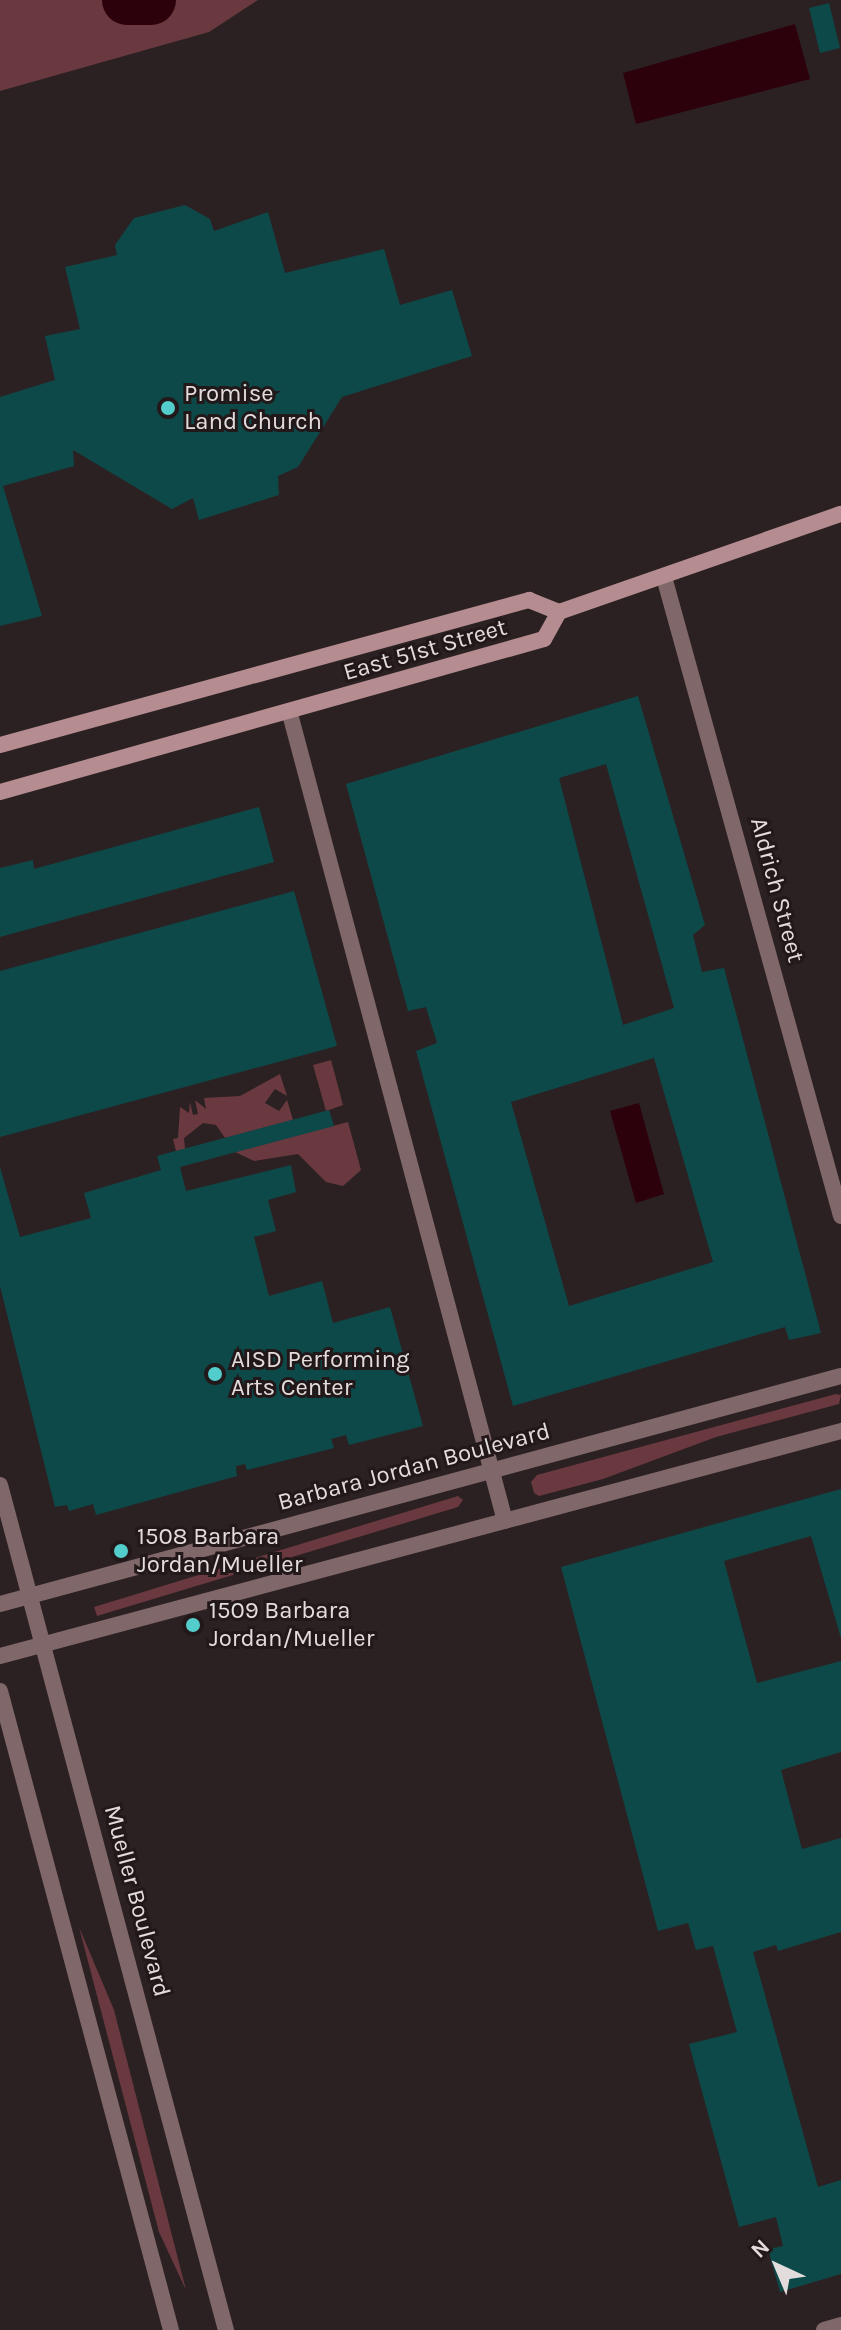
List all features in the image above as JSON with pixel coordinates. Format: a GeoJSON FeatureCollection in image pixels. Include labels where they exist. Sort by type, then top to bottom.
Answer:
{"type":"FeatureCollection","features":[{"type":"Feature","properties":{"kind":"main road"},"geometry":{"type":"LineString","coordinates":[[0,745],[529,600],[559,612],[841,514]]}},
{"type":"Feature","properties":{"kind":"main road","name":"East 51st Street"},"geometry":{"type":"LineString","coordinates":[[0,792],[290,714],[544,639],[559,612]]}},
{"type":"Feature","properties":{"kind":"street","name":"Aldrich Street"},"geometry":{"type":"LineString","coordinates":[[664,577],[841,1216]]}},
{"type":"Feature","properties":{"kind":"street"},"geometry":{"type":"LineString","coordinates":[[290,714],[505,1521]]}},
{"type":"Feature","properties":{"kind":"street","name":"Barbara Jordan Boulevard"},"geometry":{"type":"LineString","coordinates":[[0,1604],[841,1376]]}},
{"type":"Feature","properties":{"kind":"street"},"geometry":{"type":"LineString","coordinates":[[0,1656],[841,1431]]}},
{"type":"Feature","properties":{"kind":"street","name":"Mueller Boulevard"},"geometry":{"type":"LineString","coordinates":[[0,1485],[226,2330]]}},
{"type":"Feature","properties":{"kind":"street"},"geometry":{"type":"LineString","coordinates":[[0,1691],[171,2330]]}},
{"type":"Feature","properties":{"kind":"street"},"geometry":{"type":"LineString","coordinates":[[824,2330],[841,2325]]}},
{"type":"Feature","properties":{"kind":"shaded area"},"geometry":{"type":"Polygon","coordinates":[[[0,0],[258,0],[209,32],[0,91],[0,0]]]}},
{"type":"Feature","properties":{"kind":"shaded area"},"geometry":{"type":"Polygon","coordinates":[[[795,24],[810,79],[636,124],[623,73],[795,24]]]}},
{"type":"Feature","properties":{"kind":"shaded area"},"geometry":{"type":"Polygon","coordinates":[[[331,1060],[343,1105],[326,1111],[313,1065],[331,1060]]]}},
{"type":"Feature","properties":{"kind":"shaded area"},"geometry":{"type":"Polygon","coordinates":[[[280,1074],[287,1096],[275,1089],[265,1103],[279,1111],[287,1100],[293,1120],[225,1138],[216,1125],[203,1123],[184,1138],[185,1149],[176,1151],[173,1139],[178,1138],[180,1107],[189,1113],[190,1102],[193,1115],[198,1114],[195,1100],[206,1109],[204,1098],[240,1096],[280,1074]]]}},
{"type":"Feature","properties":{"kind":"shaded area"},"geometry":{"type":"Polygon","coordinates":[[[639,1103],[664,1194],[636,1203],[610,1111],[639,1103]]]}},
{"type":"Feature","properties":{"kind":"shaded area"},"geometry":{"type":"Polygon","coordinates":[[[348,1122],[361,1170],[343,1186],[326,1182],[298,1154],[254,1161],[235,1152],[348,1122]]]}},
{"type":"Feature","properties":{"kind":"shaded area"},"geometry":{"type":"Polygon","coordinates":[[[841,1395],[839,1404],[716,1437],[603,1479],[539,1496],[534,1493],[531,1482],[537,1475],[841,1395]]]}},
{"type":"Feature","properties":{"kind":"shaded area"},"geometry":{"type":"Polygon","coordinates":[[[458,1496],[463,1500],[458,1507],[97,1616],[94,1607],[458,1496]]]}},
{"type":"Feature","properties":{"kind":"shaded area"},"geometry":{"type":"Polygon","coordinates":[[[79,1927],[114,2010],[186,2290],[159,2232],[79,1927]]]}},
{"type":"Feature","properties":{"kind":"building"},"geometry":{"type":"Polygon","coordinates":[[[829,3],[840,48],[820,53],[809,8],[829,3]]]}},
{"type":"Feature","properties":{"kind":"building","name":"Promise Land Church"},"geometry":{"type":"Polygon","coordinates":[[[185,205],[210,219],[214,231],[268,212],[285,273],[384,249],[400,305],[452,290],[472,356],[342,397],[298,467],[278,476],[279,495],[199,520],[193,498],[172,509],[73,450],[74,466],[3,486],[42,616],[0,626],[0,397],[55,380],[45,336],[80,329],[65,267],[117,255],[115,245],[134,218],[185,205]]]}},
{"type":"Feature","properties":{"kind":"building"},"geometry":{"type":"Polygon","coordinates":[[[638,696],[705,925],[693,935],[702,972],[724,968],[821,1333],[789,1340],[785,1327],[513,1406],[416,1051],[437,1043],[426,1007],[408,1011],[346,784],[638,696]],[[606,764],[559,778],[623,1025],[674,1008],[606,764]],[[654,1058],[511,1102],[569,1306],[713,1262],[654,1058]]]}},
{"type":"Feature","properties":{"kind":"building"},"geometry":{"type":"Polygon","coordinates":[[[259,807],[274,862],[0,937],[0,868],[33,860],[34,869],[259,807]]]}},
{"type":"Feature","properties":{"kind":"building"},"geometry":{"type":"Polygon","coordinates":[[[294,891],[337,1046],[0,1137],[0,971],[294,891]]]}},
{"type":"Feature","properties":{"kind":"building","name":"AISD Performing Arts Center"},"geometry":{"type":"Polygon","coordinates":[[[329,1110],[334,1126],[180,1167],[186,1191],[291,1165],[296,1192],[268,1200],[276,1231],[254,1237],[269,1296],[322,1281],[333,1323],[390,1307],[423,1426],[349,1445],[346,1435],[331,1439],[334,1448],[247,1470],[245,1464],[236,1466],[237,1476],[96,1515],[93,1504],[69,1511],[67,1505],[55,1507],[0,1286],[0,1167],[20,1237],[91,1218],[84,1193],[161,1170],[157,1156],[329,1110]]]}},
{"type":"Feature","properties":{"kind":"building"},"geometry":{"type":"Polygon","coordinates":[[[841,1489],[841,1638],[811,1536],[724,1561],[757,1683],[841,1661],[841,1752],[781,1770],[802,1849],[841,1838],[841,1932],[778,1951],[776,1945],[753,1952],[818,2187],[841,2180],[841,2274],[780,2292],[768,2249],[783,2246],[776,2217],[739,2227],[689,2044],[737,2032],[713,1946],[696,1950],[688,1923],[658,1931],[561,1567],[841,1489]]]}},
{"type":"Feature","properties":{"kind":"waterway"},"geometry":{"type":"LineString","coordinates":[[127,0],[151,0]]}},
{"type":"Feature","properties":{"kind":"place","name":"Promise Land Church"},"geometry":{"type":"Point","coordinates":[168,408]}},
{"type":"Feature","properties":{"kind":"place","name":"AISD Performing Arts Center"},"geometry":{"type":"Point","coordinates":[215,1374]}},
{"type":"Feature","properties":{"kind":"place","name":"1508 Barbara Jordan/Mueller"},"geometry":{"type":"Point","coordinates":[121,1551]}},
{"type":"Feature","properties":{"kind":"place","name":"1509 Barbara Jordan/Mueller"},"geometry":{"type":"Point","coordinates":[193,1625]}}]}
